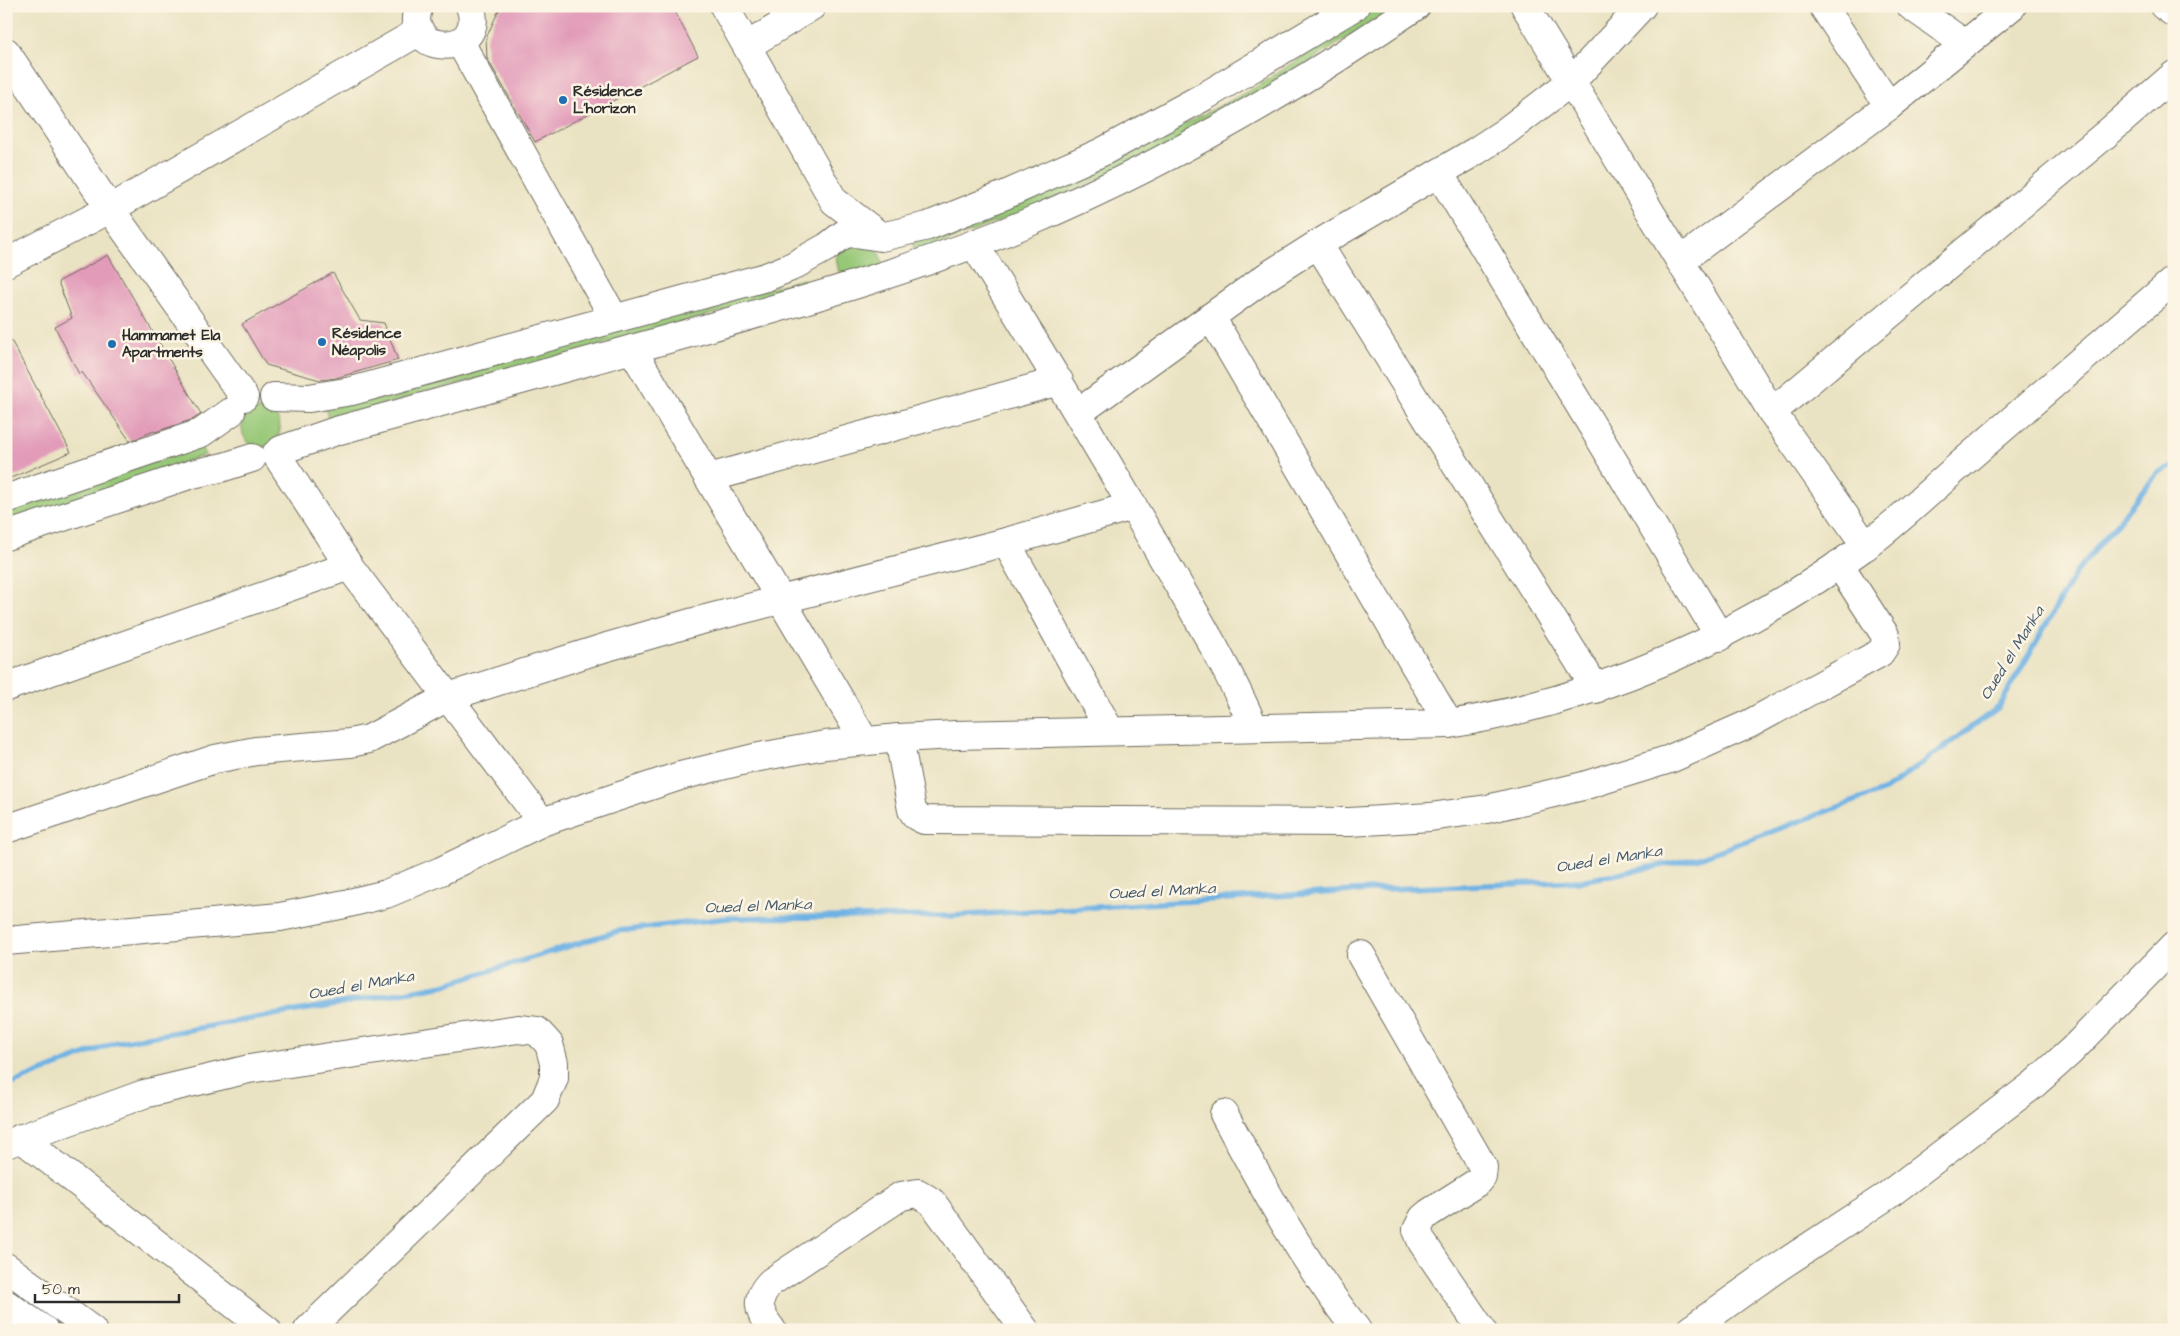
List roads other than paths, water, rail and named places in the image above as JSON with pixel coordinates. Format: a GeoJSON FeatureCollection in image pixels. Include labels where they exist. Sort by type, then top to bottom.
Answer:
{"type":"FeatureCollection","features":[{"type":"Feature","properties":{"kind":"street"},"geometry":{"type":"LineString","coordinates":[[6,263],[110,210],[420,19],[428,40],[438,45],[449,46],[460,42],[471,28],[472,16],[470,6]]}},
{"type":"Feature","properties":{"kind":"street"},"geometry":{"type":"LineString","coordinates":[[724,6],[834,201],[881,236],[907,267]]}},
{"type":"Feature","properties":{"kind":"street"},"geometry":{"type":"LineString","coordinates":[[746,46],[812,6]]}},
{"type":"Feature","properties":{"kind":"street"},"geometry":{"type":"LineString","coordinates":[[6,499],[201,433],[254,394],[274,397],[309,398],[330,396],[766,277],[791,267],[827,247],[844,234],[854,233],[881,236],[908,232],[950,218],[1102,152],[1207,95],[1355,6]]}},
{"type":"Feature","properties":{"kind":"street"},"geometry":{"type":"LineString","coordinates":[[6,536],[192,474],[270,454],[336,431],[830,294],[974,244],[1140,172],[1205,137],[1294,86],[1416,6]]}},
{"type":"Feature","properties":{"kind":"street"},"geometry":{"type":"LineString","coordinates":[[1525,6],[1772,412],[1866,546]]}},
{"type":"Feature","properties":{"kind":"street"},"geometry":{"type":"LineString","coordinates":[[1078,413],[1211,317],[1318,244],[1498,136],[1572,81],[1642,6]]}},
{"type":"Feature","properties":{"kind":"street"},"geometry":{"type":"LineString","coordinates":[[1823,6],[1889,106]]}},
{"type":"Feature","properties":{"kind":"street"},"geometry":{"type":"LineString","coordinates":[[1911,6],[1965,44]]}},
{"type":"Feature","properties":{"kind":"street"},"geometry":{"type":"LineString","coordinates":[[1680,261],[1889,106],[2012,6]]}},
{"type":"Feature","properties":{"kind":"street"},"geometry":{"type":"LineString","coordinates":[[2164,6],[2174,13]]}},
{"type":"Feature","properties":{"kind":"street"},"geometry":{"type":"LineString","coordinates":[[460,42],[614,318]]}},
{"type":"Feature","properties":{"kind":"street"},"geometry":{"type":"LineString","coordinates":[[8,59],[110,210],[237,405]]}},
{"type":"Feature","properties":{"kind":"street"},"geometry":{"type":"LineString","coordinates":[[1772,412],[2090,148],[2174,75]]}},
{"type":"Feature","properties":{"kind":"street"},"geometry":{"type":"LineString","coordinates":[[1439,173],[1720,637]]}},
{"type":"Feature","properties":{"kind":"street"},"geometry":{"type":"LineString","coordinates":[[830,294],[827,247],[834,201]]}},
{"type":"Feature","properties":{"kind":"street"},"geometry":{"type":"LineString","coordinates":[[974,244],[1059,381],[1133,506],[1218,653],[1254,728]]}},
{"type":"Feature","properties":{"kind":"street"},"geometry":{"type":"LineString","coordinates":[[1318,244],[1596,688]]}},
{"type":"Feature","properties":{"kind":"street"},"geometry":{"type":"LineString","coordinates":[[6,941],[280,917],[345,904],[386,894],[441,872],[542,822],[680,776],[754,758],[825,745],[899,738],[1110,731],[1449,724],[1492,717],[1596,688],[1656,666],[1720,637],[1800,590],[1866,546],[2174,280]]}},
{"type":"Feature","properties":{"kind":"street"},"geometry":{"type":"LineString","coordinates":[[1211,317],[1449,724]]}},
{"type":"Feature","properties":{"kind":"street"},"geometry":{"type":"LineString","coordinates":[[632,349],[864,740]]}},
{"type":"Feature","properties":{"kind":"street"},"geometry":{"type":"LineString","coordinates":[[709,478],[1059,381]]}},
{"type":"Feature","properties":{"kind":"street"},"geometry":{"type":"LineString","coordinates":[[237,405],[227,423],[228,434],[233,445],[241,453],[270,454],[289,440],[292,428],[290,415],[284,404],[274,397]]}},
{"type":"Feature","properties":{"kind":"street"},"geometry":{"type":"LineString","coordinates":[[270,454],[349,566],[542,822]]}},
{"type":"Feature","properties":{"kind":"street"},"geometry":{"type":"LineString","coordinates":[[6,829],[224,756],[256,751],[350,743],[369,739],[448,696],[607,646],[1006,542],[1133,506]]}},
{"type":"Feature","properties":{"kind":"street"},"geometry":{"type":"LineString","coordinates":[[1006,542],[1110,731]]}},
{"type":"Feature","properties":{"kind":"street"},"geometry":{"type":"LineString","coordinates":[[899,738],[912,810],[916,816],[924,820],[1350,822],[1430,817],[1487,809],[1583,786],[1679,755],[1749,724],[1880,653],[1886,644],[1885,635],[1839,564]]}},
{"type":"Feature","properties":{"kind":"street"},"geometry":{"type":"LineString","coordinates":[[6,687],[349,566]]}},
{"type":"Feature","properties":{"kind":"street"},"geometry":{"type":"LineString","coordinates":[[1690,1330],[1777,1268],[1888,1195],[2032,1085],[2071,1052],[2174,946]]}},
{"type":"Feature","properties":{"kind":"street"},"geometry":{"type":"LineString","coordinates":[[1361,956],[1483,1168],[1482,1177],[1479,1181],[1423,1218],[1418,1230],[1422,1242],[1482,1330]]}},
{"type":"Feature","properties":{"kind":"street"},"geometry":{"type":"LineString","coordinates":[[14,1141],[144,1094],[249,1069],[518,1029],[537,1031],[549,1044],[554,1063],[554,1078],[546,1100],[308,1330]]}},
{"type":"Feature","properties":{"kind":"street"},"geometry":{"type":"LineString","coordinates":[[1224,1114],[1294,1241],[1323,1286],[1357,1330]]}},
{"type":"Feature","properties":{"kind":"street"},"geometry":{"type":"LineString","coordinates":[[14,1141],[267,1330]]}},
{"type":"Feature","properties":{"kind":"street"},"geometry":{"type":"LineString","coordinates":[[772,1330],[765,1321],[760,1306],[761,1293],[771,1282],[901,1196],[918,1193],[932,1202],[1025,1330]]}},
{"type":"Feature","properties":{"kind":"street"},"geometry":{"type":"LineString","coordinates":[[6,1267],[92,1330]]}},
{"type":"Feature","properties":{"kind":"street"},"geometry":{"type":"LineString","coordinates":[[6,1304],[44,1330]]}},
{"type":"Feature","properties":{"kind":"waterway","name":"Oued el Manka"},"geometry":{"type":"LineString","coordinates":[[6,1086],[114,1043],[444,985],[618,931],[728,918],[951,916],[1387,889],[1581,881],[1699,858],[1885,790],[1999,707],[2075,574],[2158,473],[2174,466]]}},
{"type":"Feature","properties":{"kind":"place","name":"Résidence L'horizon"},"geometry":{"type":"Point","coordinates":[563,100]}},
{"type":"Feature","properties":{"kind":"place","name":"Résidence Néapolis"},"geometry":{"type":"Point","coordinates":[322,342]}},
{"type":"Feature","properties":{"kind":"place","name":"Hammamet Ela Apartments"},"geometry":{"type":"Point","coordinates":[112,344]}}]}
